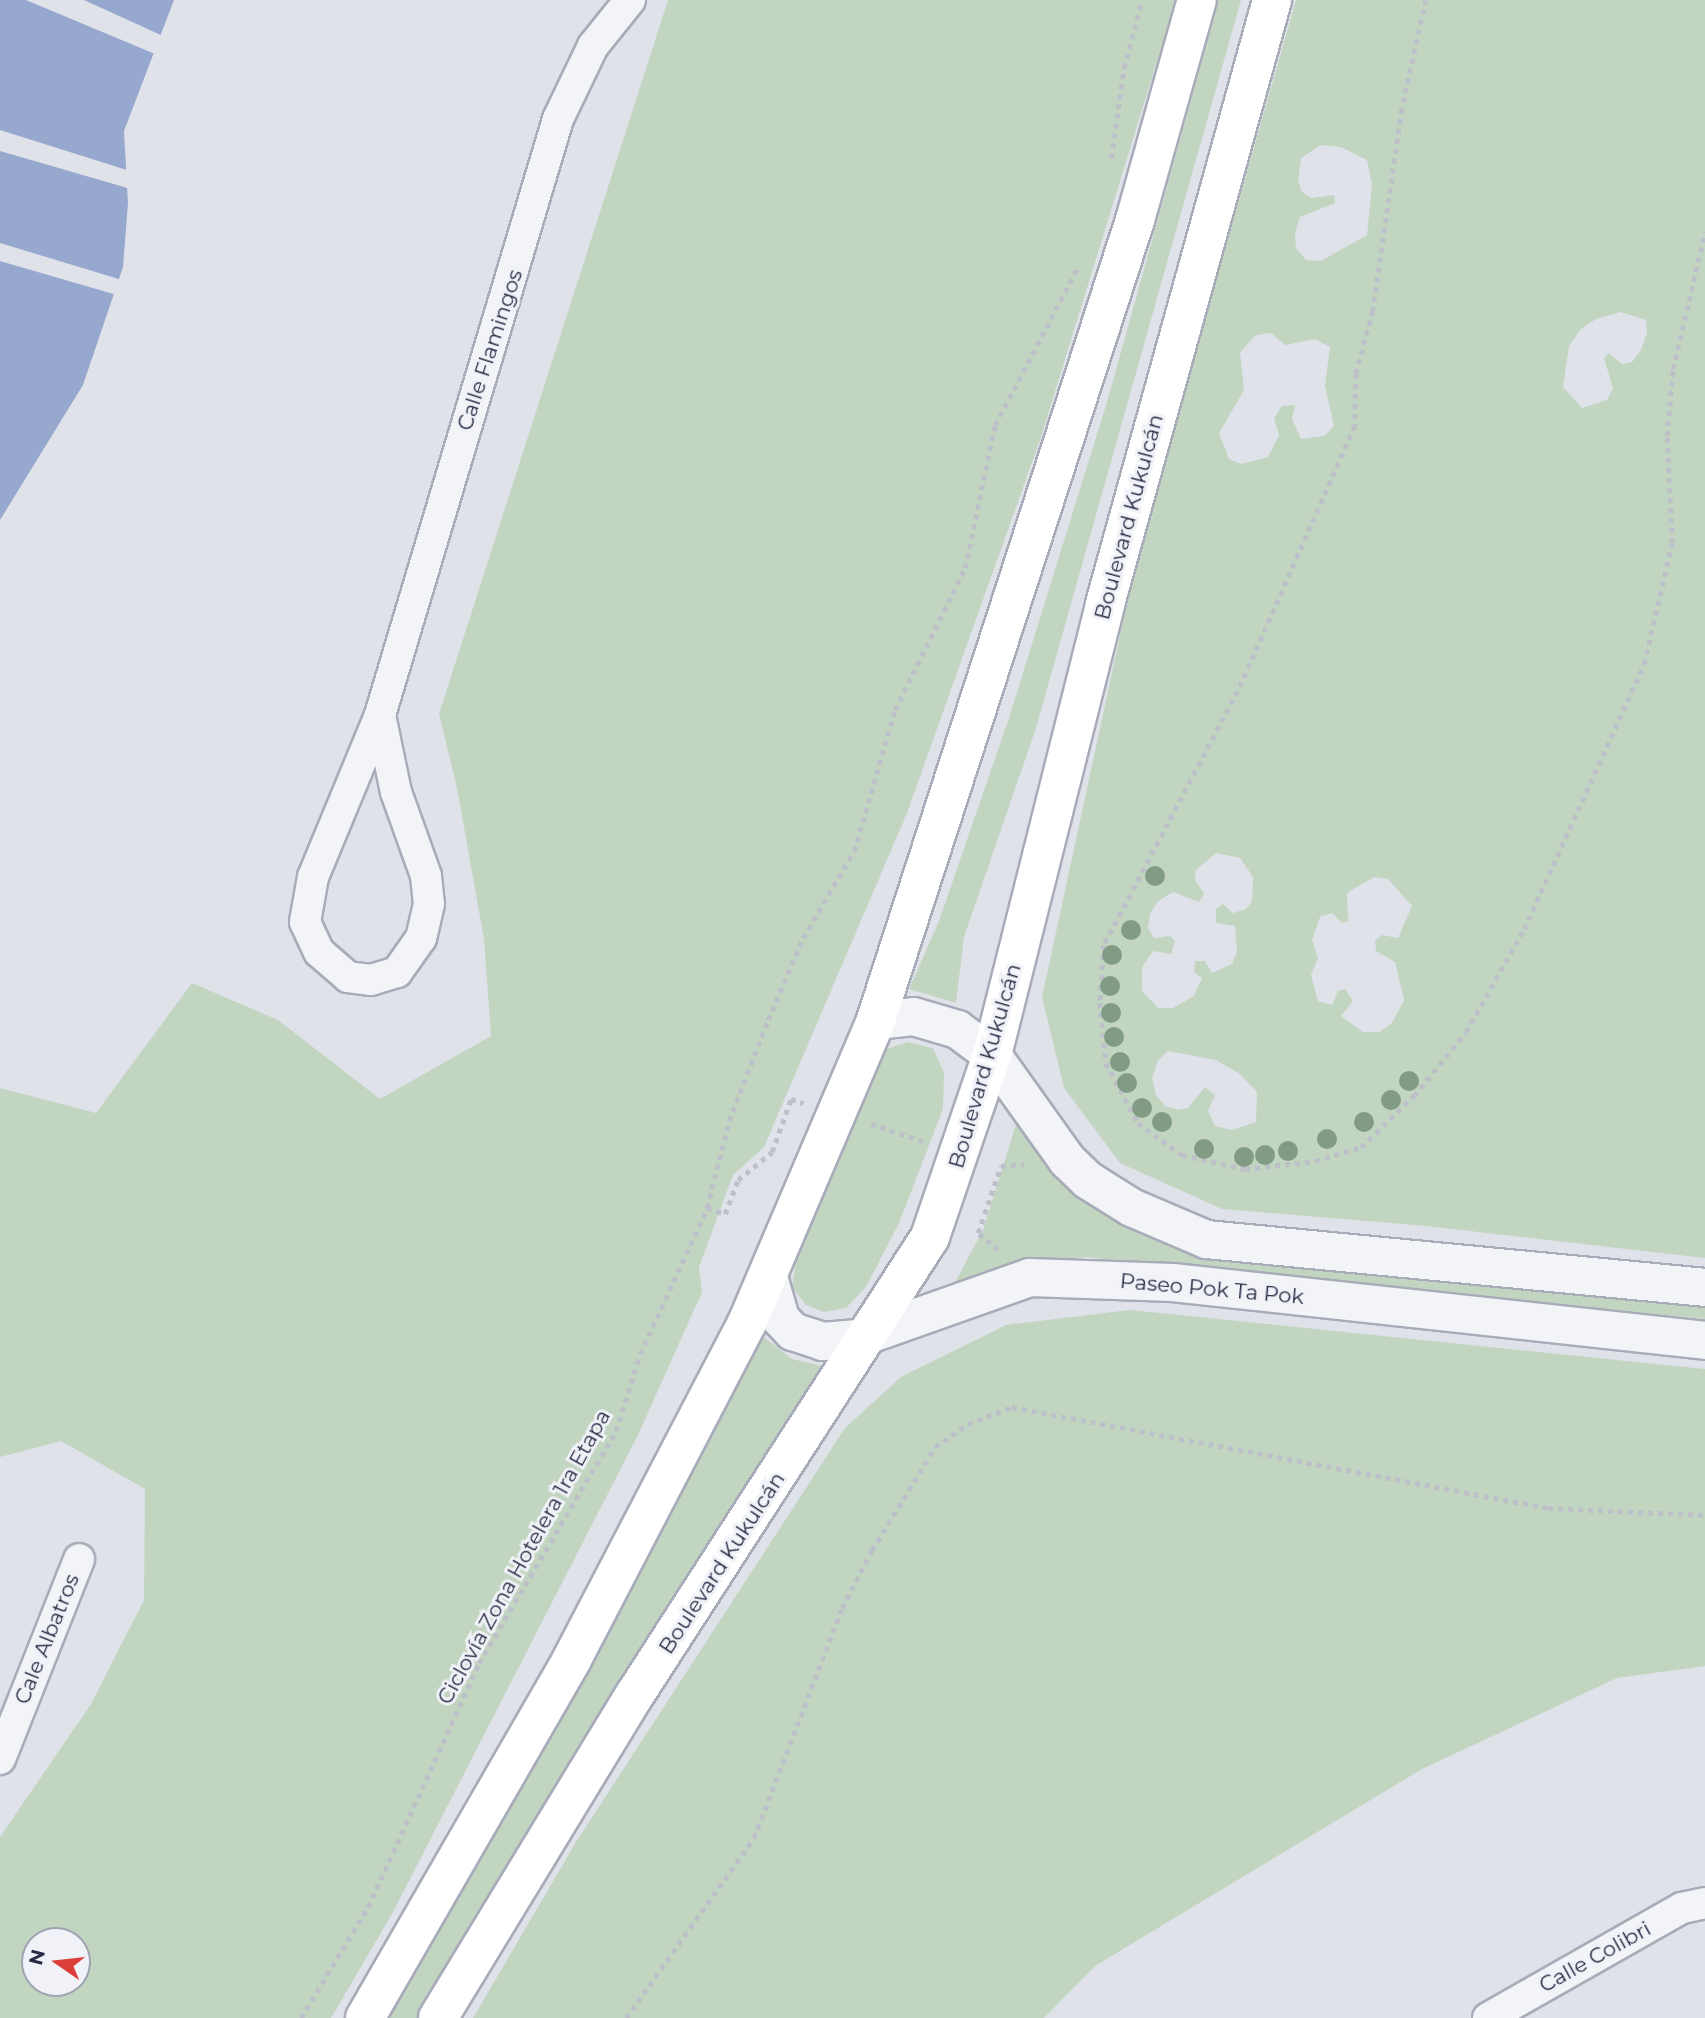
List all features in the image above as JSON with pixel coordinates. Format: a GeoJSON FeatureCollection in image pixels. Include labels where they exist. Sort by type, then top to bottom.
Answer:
{"type":"FeatureCollection","features":[{"type":"Feature","properties":{"kind":"main road"},"geometry":{"type":"LineString","coordinates":[[365,2018],[572,1659],[768,1276],[876,1020],[1135,219],[1197,0]]}},
{"type":"Feature","properties":{"kind":"main road","name":"Boulevard Kukulcán"},"geometry":{"type":"LineString","coordinates":[[438,2018],[634,1696],[875,1329],[930,1237],[992,1055],[1105,604],[1272,0]]}},
{"type":"Feature","properties":{"kind":"street","name":"Calle Flamingos"},"geometry":{"type":"LineString","coordinates":[[380,715],[396,792],[426,876],[429,904],[421,938],[397,972],[371,980],[348,977],[319,952],[304,922],[313,877],[380,715],[558,119],[593,46],[630,0]]}},
{"type":"Feature","properties":{"kind":"street"},"geometry":{"type":"LineString","coordinates":[[876,1020],[913,1016],[936,1020],[992,1055],[1067,1160],[1088,1180],[1131,1207],[1206,1239],[1705,1287]]}},
{"type":"Feature","properties":{"kind":"street","name":"Paseo Pok Ta Pok"},"geometry":{"type":"LineString","coordinates":[[768,1276],[773,1304],[792,1331],[838,1342],[1029,1277],[1171,1282],[1705,1340]]}},
{"type":"Feature","properties":{"kind":"street","name":"Cale Albatros"},"geometry":{"type":"LineString","coordinates":[[0,1759],[79,1559]]}},
{"type":"Feature","properties":{"kind":"street","name":"Calle Colibri"},"geometry":{"type":"LineString","coordinates":[[1488,2018],[1682,1908],[1705,1903]]}},
{"type":"Feature","properties":{"kind":"path"},"geometry":{"type":"LineString","coordinates":[[1110,161],[1124,68],[1142,0]]}},
{"type":"Feature","properties":{"kind":"path"},"geometry":{"type":"LineString","coordinates":[[1426,0],[1402,109],[1373,311],[1356,374],[1355,426],[1238,691],[1104,945],[1100,1003],[1105,1063],[1138,1123],[1182,1155],[1245,1169],[1315,1161],[1361,1147],[1414,1096],[1466,1032],[1524,929],[1644,664],[1672,543],[1667,436],[1674,369],[1705,232]]}},
{"type":"Feature","properties":{"kind":"path","name":"Ciclovía Zona Hotelera 1ra Etapa"},"geometry":{"type":"LineString","coordinates":[[300,2018],[368,1907],[479,1663],[616,1431],[640,1354],[707,1208],[729,1121],[768,1020],[803,938],[854,851],[895,710],[965,568],[995,425],[1078,266]]}},
{"type":"Feature","properties":{"kind":"path"},"geometry":{"type":"LineString","coordinates":[[1029,1277],[978,1233],[1001,1166],[1067,1160]]}},
{"type":"Feature","properties":{"kind":"path"},"geometry":{"type":"LineString","coordinates":[[625,2018],[754,1838],[842,1608],[872,1550],[935,1447],[968,1424],[1012,1407],[1548,1508],[1705,1515]]}},
{"type":"Feature","properties":{"kind":"green space"},"geometry":{"type":"Polygon","coordinates":[[[668,0],[1176,0],[1041,437],[907,813],[764,1147],[733,1175],[699,1267],[702,1292],[638,1435],[392,1914],[331,2018],[0,2018],[0,1837],[91,1704],[144,1600],[145,1489],[61,1441],[0,1457],[0,1088],[96,1113],[192,983],[278,1020],[380,1099],[491,1036],[484,939],[457,788],[439,714],[668,0]]]}},
{"type":"Feature","properties":{"kind":"green space"},"geometry":{"type":"Polygon","coordinates":[[[1219,0],[1241,0],[1036,728],[964,937],[956,1003],[909,989],[939,921],[1009,718],[1107,402],[1219,0]]]}},
{"type":"Feature","properties":{"kind":"green space"},"geometry":{"type":"Polygon","coordinates":[[[1296,0],[1705,0],[1705,1258],[1426,1226],[1222,1209],[1120,1163],[1064,1088],[1042,997],[1135,566],[1296,0]],[[1321,145],[1301,158],[1298,181],[1302,192],[1312,198],[1334,195],[1335,203],[1300,217],[1295,233],[1296,248],[1306,260],[1321,261],[1367,235],[1372,185],[1367,160],[1341,147],[1321,145]],[[1621,312],[1596,319],[1581,329],[1569,346],[1563,387],[1582,408],[1607,400],[1613,388],[1604,358],[1609,353],[1622,364],[1632,362],[1641,350],[1647,333],[1646,320],[1621,312]],[[1271,333],[1256,335],[1240,352],[1244,390],[1219,433],[1229,459],[1241,464],[1268,457],[1279,435],[1274,418],[1282,406],[1295,405],[1292,419],[1301,439],[1324,436],[1334,426],[1325,386],[1330,347],[1315,339],[1285,345],[1271,333]],[[1216,853],[1196,870],[1195,880],[1204,894],[1199,902],[1173,892],[1158,901],[1150,914],[1148,928],[1154,938],[1170,936],[1175,941],[1171,954],[1153,951],[1142,967],[1142,991],[1158,1008],[1173,1008],[1194,996],[1202,978],[1194,972],[1195,961],[1205,961],[1212,973],[1232,964],[1237,952],[1235,926],[1216,923],[1216,909],[1223,904],[1233,913],[1246,909],[1252,901],[1253,877],[1240,858],[1216,853]],[[1374,877],[1347,893],[1348,921],[1342,923],[1332,913],[1320,917],[1312,940],[1318,958],[1311,975],[1318,1001],[1332,1005],[1338,991],[1345,989],[1353,1001],[1341,1016],[1363,1032],[1380,1032],[1392,1023],[1404,1000],[1395,962],[1376,951],[1375,941],[1382,935],[1398,938],[1412,906],[1388,879],[1374,877]],[[1168,1051],[1158,1061],[1152,1078],[1156,1095],[1165,1106],[1178,1110],[1188,1108],[1205,1087],[1215,1095],[1208,1111],[1215,1126],[1232,1130],[1256,1122],[1257,1092],[1240,1074],[1216,1060],[1168,1051]]]}},
{"type":"Feature","properties":{"kind":"green space"},"geometry":{"type":"Polygon","coordinates":[[[907,1042],[933,1048],[944,1073],[943,1109],[899,1223],[866,1287],[846,1308],[824,1312],[806,1305],[792,1287],[798,1249],[872,1066],[886,1049],[907,1042]]]}},
{"type":"Feature","properties":{"kind":"green space"},"geometry":{"type":"Polygon","coordinates":[[[1019,1115],[1054,1168],[1093,1205],[1141,1235],[1199,1253],[1705,1307],[1705,1319],[1085,1257],[1026,1264],[951,1290],[983,1230],[1019,1115]]]}},
{"type":"Feature","properties":{"kind":"green space"},"geometry":{"type":"Polygon","coordinates":[[[1130,1310],[1705,1369],[1705,1666],[1617,1678],[1422,1769],[1095,1966],[1044,2018],[473,2018],[576,1842],[845,1428],[901,1377],[1006,1325],[1130,1310]]]}},
{"type":"Feature","properties":{"kind":"green space"},"geometry":{"type":"Polygon","coordinates":[[[761,1335],[792,1359],[822,1366],[622,1676],[418,2018],[385,2018],[591,1665],[761,1335]]]}},
{"type":"Feature","properties":{"kind":"water"},"geometry":{"type":"Polygon","coordinates":[[[0,0],[174,0],[124,131],[128,203],[123,267],[83,385],[0,520],[0,0]]]}},
{"type":"Feature","properties":{"kind":"pier"},"geometry":{"type":"Polygon","coordinates":[[[26,0],[84,0],[163,36],[155,54],[26,0]]]}},
{"type":"Feature","properties":{"kind":"pier"},"geometry":{"type":"Polygon","coordinates":[[[0,130],[130,171],[131,189],[0,151],[0,130]]]}},
{"type":"Feature","properties":{"kind":"pier"},"geometry":{"type":"Polygon","coordinates":[[[0,243],[122,280],[117,295],[0,261],[0,243]]]}}]}
